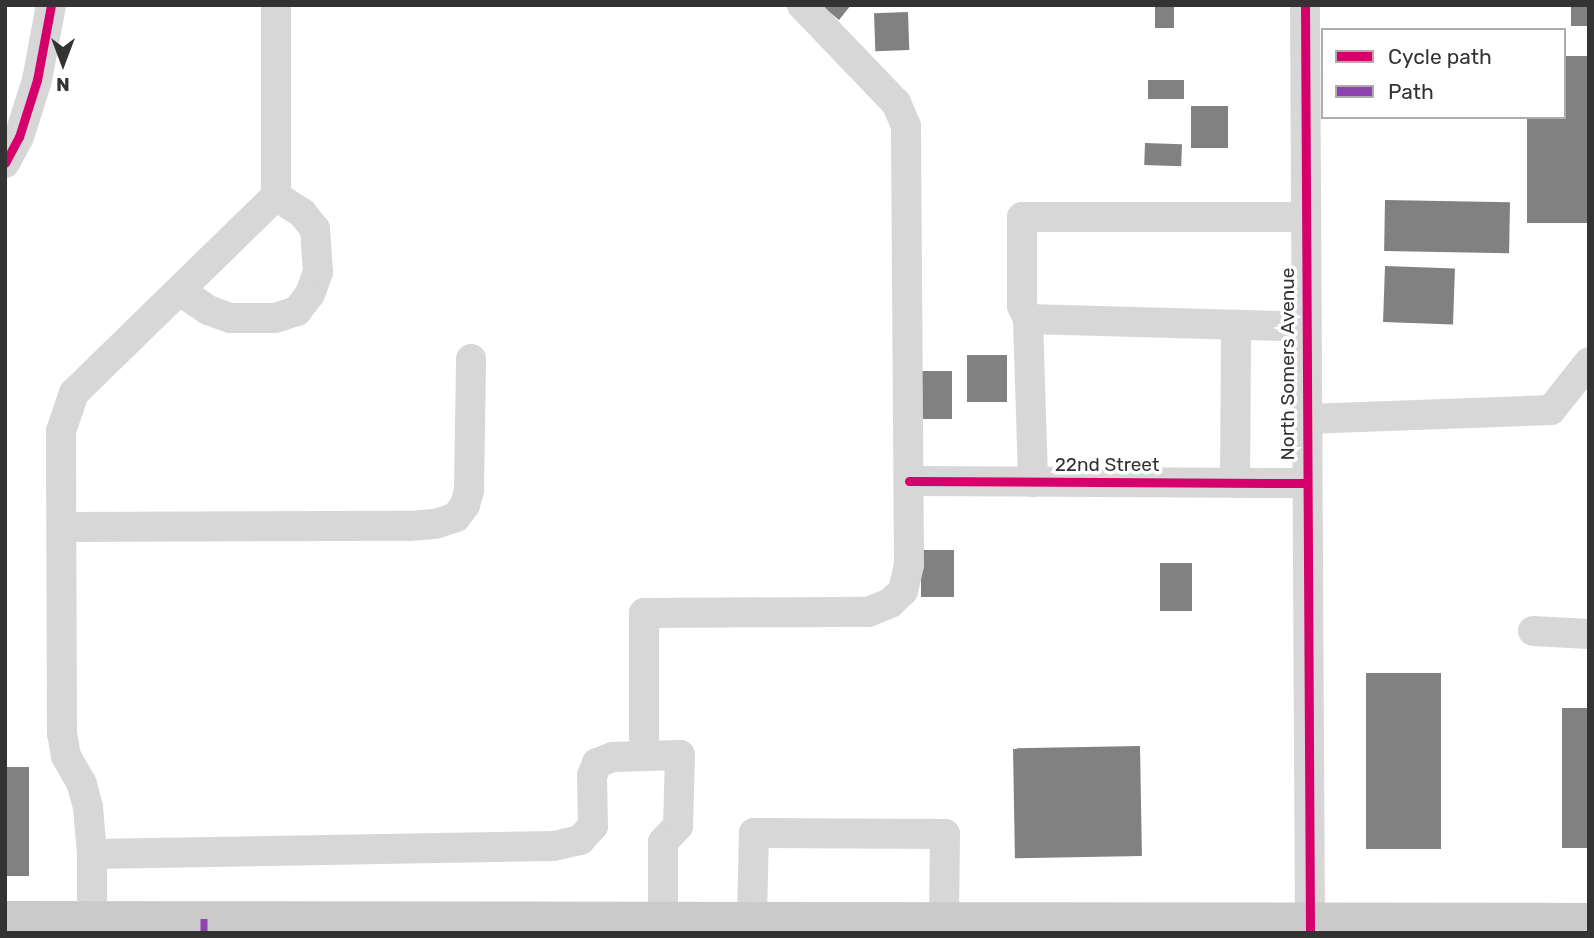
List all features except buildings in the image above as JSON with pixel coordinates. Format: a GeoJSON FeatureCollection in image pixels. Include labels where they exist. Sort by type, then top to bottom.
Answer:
{"type":"FeatureCollection","features":[{"type":"Feature","properties":{"kind":"main road"},"geometry":{"type":"LineString","coordinates":[[5,919],[92,919],[204,925],[688,925],[752,919],[1310,926],[1578,925]]}},
{"type":"Feature","properties":{"kind":"street"},"geometry":{"type":"LineString","coordinates":[[5,163],[19,137],[37,80],[51,5]]}},
{"type":"Feature","properties":{"kind":"street"},"geometry":{"type":"LineString","coordinates":[[92,919],[92,854],[88,807],[82,784],[66,756],[62,733],[61,431],[74,393],[276,196],[276,5]]}},
{"type":"Feature","properties":{"kind":"street"},"geometry":{"type":"LineString","coordinates":[[644,755],[644,613],[868,612],[890,603],[903,592],[909,565],[906,125],[896,103],[802,5]]}},
{"type":"Feature","properties":{"kind":"street","name":"North Somers Avenue"},"geometry":{"type":"LineString","coordinates":[[1305,5],[1310,926]]}},
{"type":"Feature","properties":{"kind":"street"},"geometry":{"type":"LineString","coordinates":[[180,291],[208,310],[230,318],[275,318],[297,311],[310,294],[318,272],[315,229],[302,213],[276,196]]}},
{"type":"Feature","properties":{"kind":"street"},"geometry":{"type":"LineString","coordinates":[[1033,482],[1028,319],[1022,306],[1022,217],[1306,217]]}},
{"type":"Feature","properties":{"kind":"street"},"geometry":{"type":"LineString","coordinates":[[1028,319],[1306,327]]}},
{"type":"Feature","properties":{"kind":"street"},"geometry":{"type":"LineString","coordinates":[[1235,483],[1236,325]]}},
{"type":"Feature","properties":{"kind":"street"},"geometry":{"type":"LineString","coordinates":[[62,527],[410,526],[435,524],[456,517],[465,505],[469,491],[471,359]]}},
{"type":"Feature","properties":{"kind":"street"},"geometry":{"type":"LineString","coordinates":[[1306,419],[1551,411],[1589,362]]}},
{"type":"Feature","properties":{"kind":"street","name":"22nd Street"},"geometry":{"type":"LineString","coordinates":[[909,481],[1306,483]]}},
{"type":"Feature","properties":{"kind":"street"},"geometry":{"type":"LineString","coordinates":[[1533,631],[1589,634]]}},
{"type":"Feature","properties":{"kind":"street"},"geometry":{"type":"LineString","coordinates":[[92,854],[554,846],[580,840],[593,826],[592,776],[597,763],[613,757],[680,755],[678,826],[663,842],[688,925]]}},
{"type":"Feature","properties":{"kind":"street"},"geometry":{"type":"LineString","coordinates":[[752,919],[754,833],[946,834],[944,920]]}},
{"type":"Feature","properties":{"kind":"marked path"},"geometry":{"type":"LineString","coordinates":[[204,918],[204,933]]}},
{"type":"Feature","properties":{"kind":"cycle path"},"geometry":{"type":"LineString","coordinates":[[5,163],[19,137],[37,80],[51,5]]}},
{"type":"Feature","properties":{"kind":"cycle path"},"geometry":{"type":"LineString","coordinates":[[1305,5],[1310,933]]}},
{"type":"Feature","properties":{"kind":"cycle path"},"geometry":{"type":"LineString","coordinates":[[909,481],[1306,483]]}}]}
